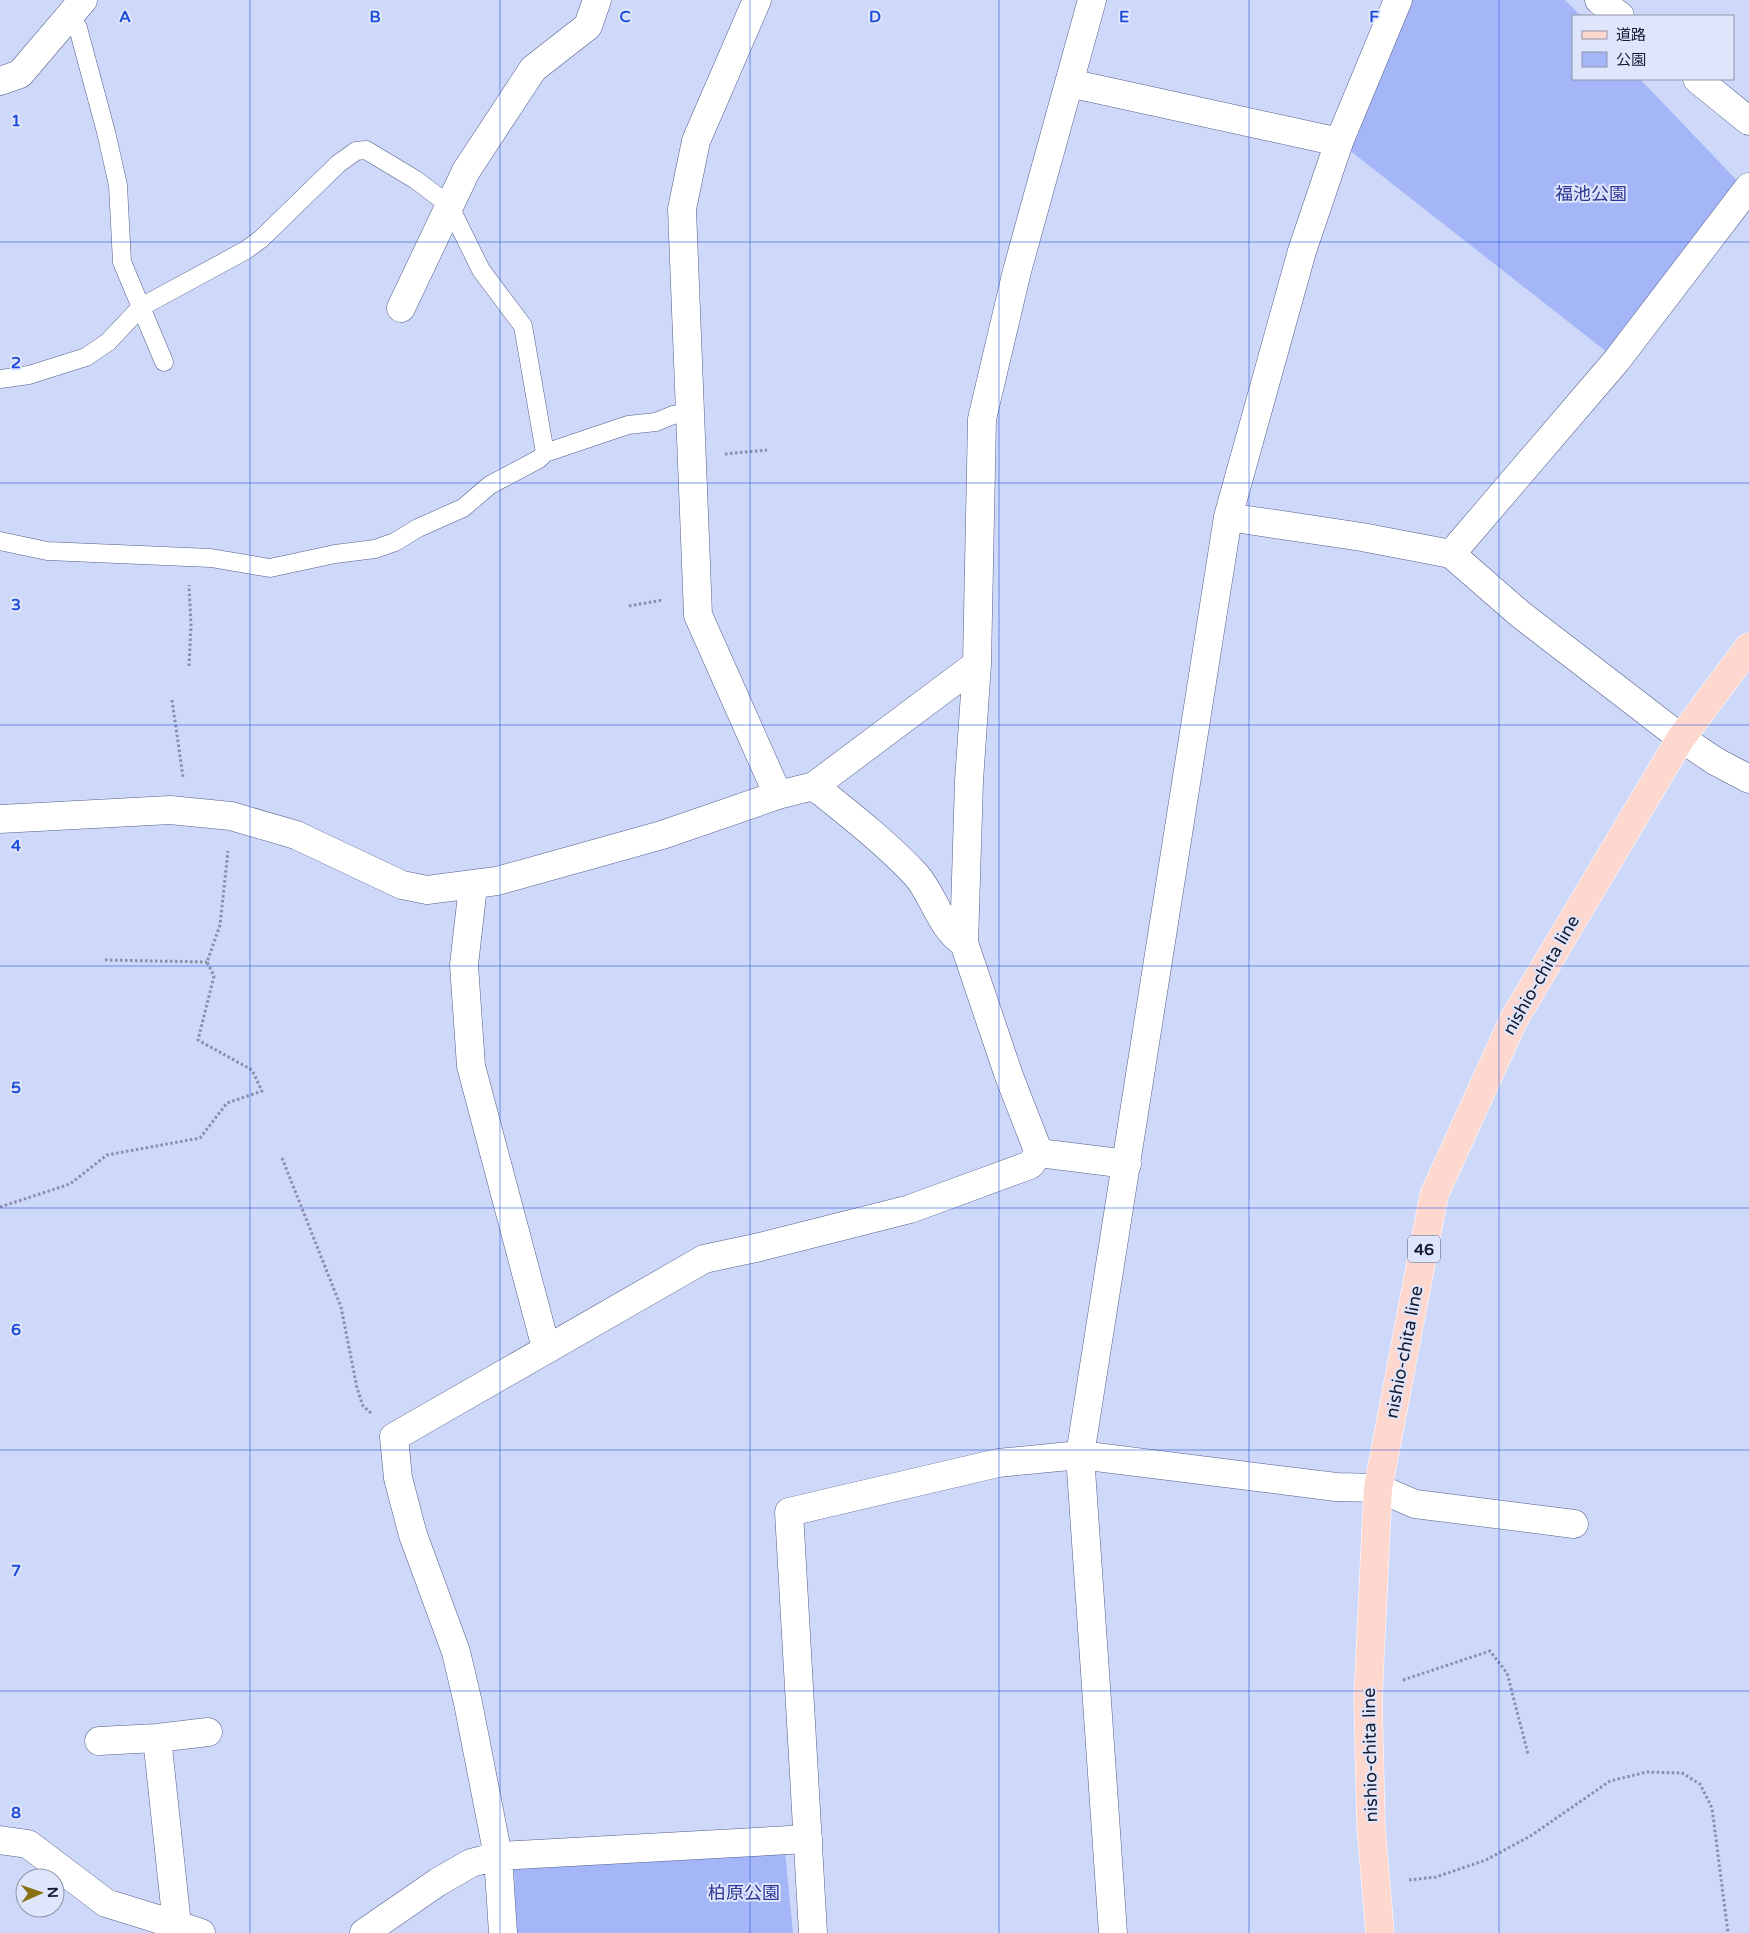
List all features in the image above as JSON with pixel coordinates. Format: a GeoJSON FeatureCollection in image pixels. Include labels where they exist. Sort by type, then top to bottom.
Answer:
{"type":"FeatureCollection","features":[{"type":"Feature","properties":{"kind":"main road","name":"nishio-chita line"},"geometry":{"type":"LineString","coordinates":[[1380,1933],[1371,1827],[1369,1679],[1378,1488],[1434,1195],[1514,1019],[1681,738],[1749,647]]}},
{"type":"Feature","properties":{"kind":"street"},"geometry":{"type":"LineString","coordinates":[[401,308],[466,170],[533,69],[588,26],[597,0]]}},
{"type":"Feature","properties":{"kind":"street"},"geometry":{"type":"LineString","coordinates":[[757,0],[696,140],[682,209],[698,615],[778,795]]}},
{"type":"Feature","properties":{"kind":"street"},"geometry":{"type":"LineString","coordinates":[[1039,1153],[964,943],[969,781],[977,664],[982,419],[1017,271],[1092,0]]}},
{"type":"Feature","properties":{"kind":"street"},"geometry":{"type":"LineString","coordinates":[[1113,1933],[1080,1455],[1127,1164],[1203,663],[1228,517],[1302,250],[1339,142],[1398,0]]}},
{"type":"Feature","properties":{"kind":"street"},"geometry":{"type":"LineString","coordinates":[[1600,0],[1619,15]]}},
{"type":"Feature","properties":{"kind":"street"},"geometry":{"type":"LineString","coordinates":[[0,81],[20,74],[76,8]]}},
{"type":"Feature","properties":{"kind":"street"},"geometry":{"type":"LineString","coordinates":[[1698,80],[1749,121]]}},
{"type":"Feature","properties":{"kind":"street"},"geometry":{"type":"LineString","coordinates":[[1069,83],[1339,142]]}},
{"type":"Feature","properties":{"kind":"street"},"geometry":{"type":"LineString","coordinates":[[1451,554],[1617,360],[1748,190]]}},
{"type":"Feature","properties":{"kind":"street"},"geometry":{"type":"LineString","coordinates":[[1228,517],[1362,537],[1451,554],[1520,614],[1681,738],[1715,761],[1749,778]]}},
{"type":"Feature","properties":{"kind":"street"},"geometry":{"type":"LineString","coordinates":[[0,819],[170,810],[231,816],[296,835],[340,854],[402,885],[427,890],[473,886],[662,835],[778,795],[814,786],[977,664]]}},
{"type":"Feature","properties":{"kind":"street"},"geometry":{"type":"LineString","coordinates":[[814,786],[872,832],[917,877],[952,936],[964,943]]}},
{"type":"Feature","properties":{"kind":"street"},"geometry":{"type":"LineString","coordinates":[[473,886],[464,965],[471,1066],[546,1348]]}},
{"type":"Feature","properties":{"kind":"street"},"geometry":{"type":"LineString","coordinates":[[1039,1153],[1127,1164]]}},
{"type":"Feature","properties":{"kind":"street"},"geometry":{"type":"LineString","coordinates":[[502,1933],[498,1856],[468,1703],[456,1652],[413,1536],[398,1478],[394,1437],[704,1259],[760,1247],[910,1209],[1030,1165],[1039,1153]]}},
{"type":"Feature","properties":{"kind":"street"},"geometry":{"type":"LineString","coordinates":[[814,1933],[789,1512],[998,1463],[1080,1455],[1336,1487],[1378,1488],[1415,1504],[1574,1524]]}},
{"type":"Feature","properties":{"kind":"street"},"geometry":{"type":"LineString","coordinates":[[99,1741],[157,1738],[208,1732]]}},
{"type":"Feature","properties":{"kind":"street"},"geometry":{"type":"LineString","coordinates":[[0,1840],[28,1844],[106,1903],[189,1929],[157,1738]]}},
{"type":"Feature","properties":{"kind":"street"},"geometry":{"type":"LineString","coordinates":[[366,1932],[438,1882],[472,1863],[498,1856],[808,1839]]}},
{"type":"Feature","properties":{"kind":"lane"},"geometry":{"type":"LineString","coordinates":[[76,8],[78,28],[118,185],[122,262],[164,362]]}},
{"type":"Feature","properties":{"kind":"lane"},"geometry":{"type":"LineString","coordinates":[[0,379],[30,375],[86,357],[108,342],[142,306],[220,264],[261,239],[338,164],[356,151],[366,150],[416,180],[449,205],[482,270],[523,326],[545,453]]}},
{"type":"Feature","properties":{"kind":"lane"},"geometry":{"type":"LineString","coordinates":[[0,541],[47,551],[211,558],[270,568],[335,554],[375,549],[395,542],[418,528],[463,508],[490,485],[545,453],[628,426],[656,422],[673,415],[689,413]]}},
{"type":"Feature","properties":{"kind":"path"},"geometry":{"type":"LineString","coordinates":[[692,458],[766,450]]}},
{"type":"Feature","properties":{"kind":"path"},"geometry":{"type":"LineString","coordinates":[[188,557],[191,625],[189,666]]}},
{"type":"Feature","properties":{"kind":"path"},"geometry":{"type":"LineString","coordinates":[[172,700],[184,789],[184,812]]}},
{"type":"Feature","properties":{"kind":"path"},"geometry":{"type":"LineString","coordinates":[[0,1207],[70,1184],[108,1156],[200,1138],[227,1103],[262,1091],[252,1070],[198,1040],[214,976],[207,962],[220,925],[231,816]]}},
{"type":"Feature","properties":{"kind":"path"},"geometry":{"type":"LineString","coordinates":[[104,960],[207,962]]}},
{"type":"Feature","properties":{"kind":"path"},"geometry":{"type":"LineString","coordinates":[[282,1158],[341,1307],[357,1388],[363,1406],[394,1437]]}},
{"type":"Feature","properties":{"kind":"path"},"geometry":{"type":"LineString","coordinates":[[1369,1679],[1401,1680],[1490,1652],[1507,1673],[1528,1754]]}},
{"type":"Feature","properties":{"kind":"path"},"geometry":{"type":"LineString","coordinates":[[1376,1885],[1436,1876],[1486,1860],[1532,1835],[1610,1780],[1647,1772],[1682,1773],[1700,1784],[1712,1808],[1728,1933]]}},
{"type":"Feature","properties":{"kind":"green space","name":"福池公園"},"geometry":{"type":"Polygon","coordinates":[[[1398,0],[1565,0],[1580,15],[1572,15],[1572,80],[1641,80],[1747,191],[1617,360],[1339,142],[1398,0]]]}},
{"type":"Feature","properties":{"kind":"green space","name":"柏原公園"},"geometry":{"type":"Polygon","coordinates":[[[785,1852],[793,1933],[516,1933],[514,1865],[785,1852]]]}}]}
